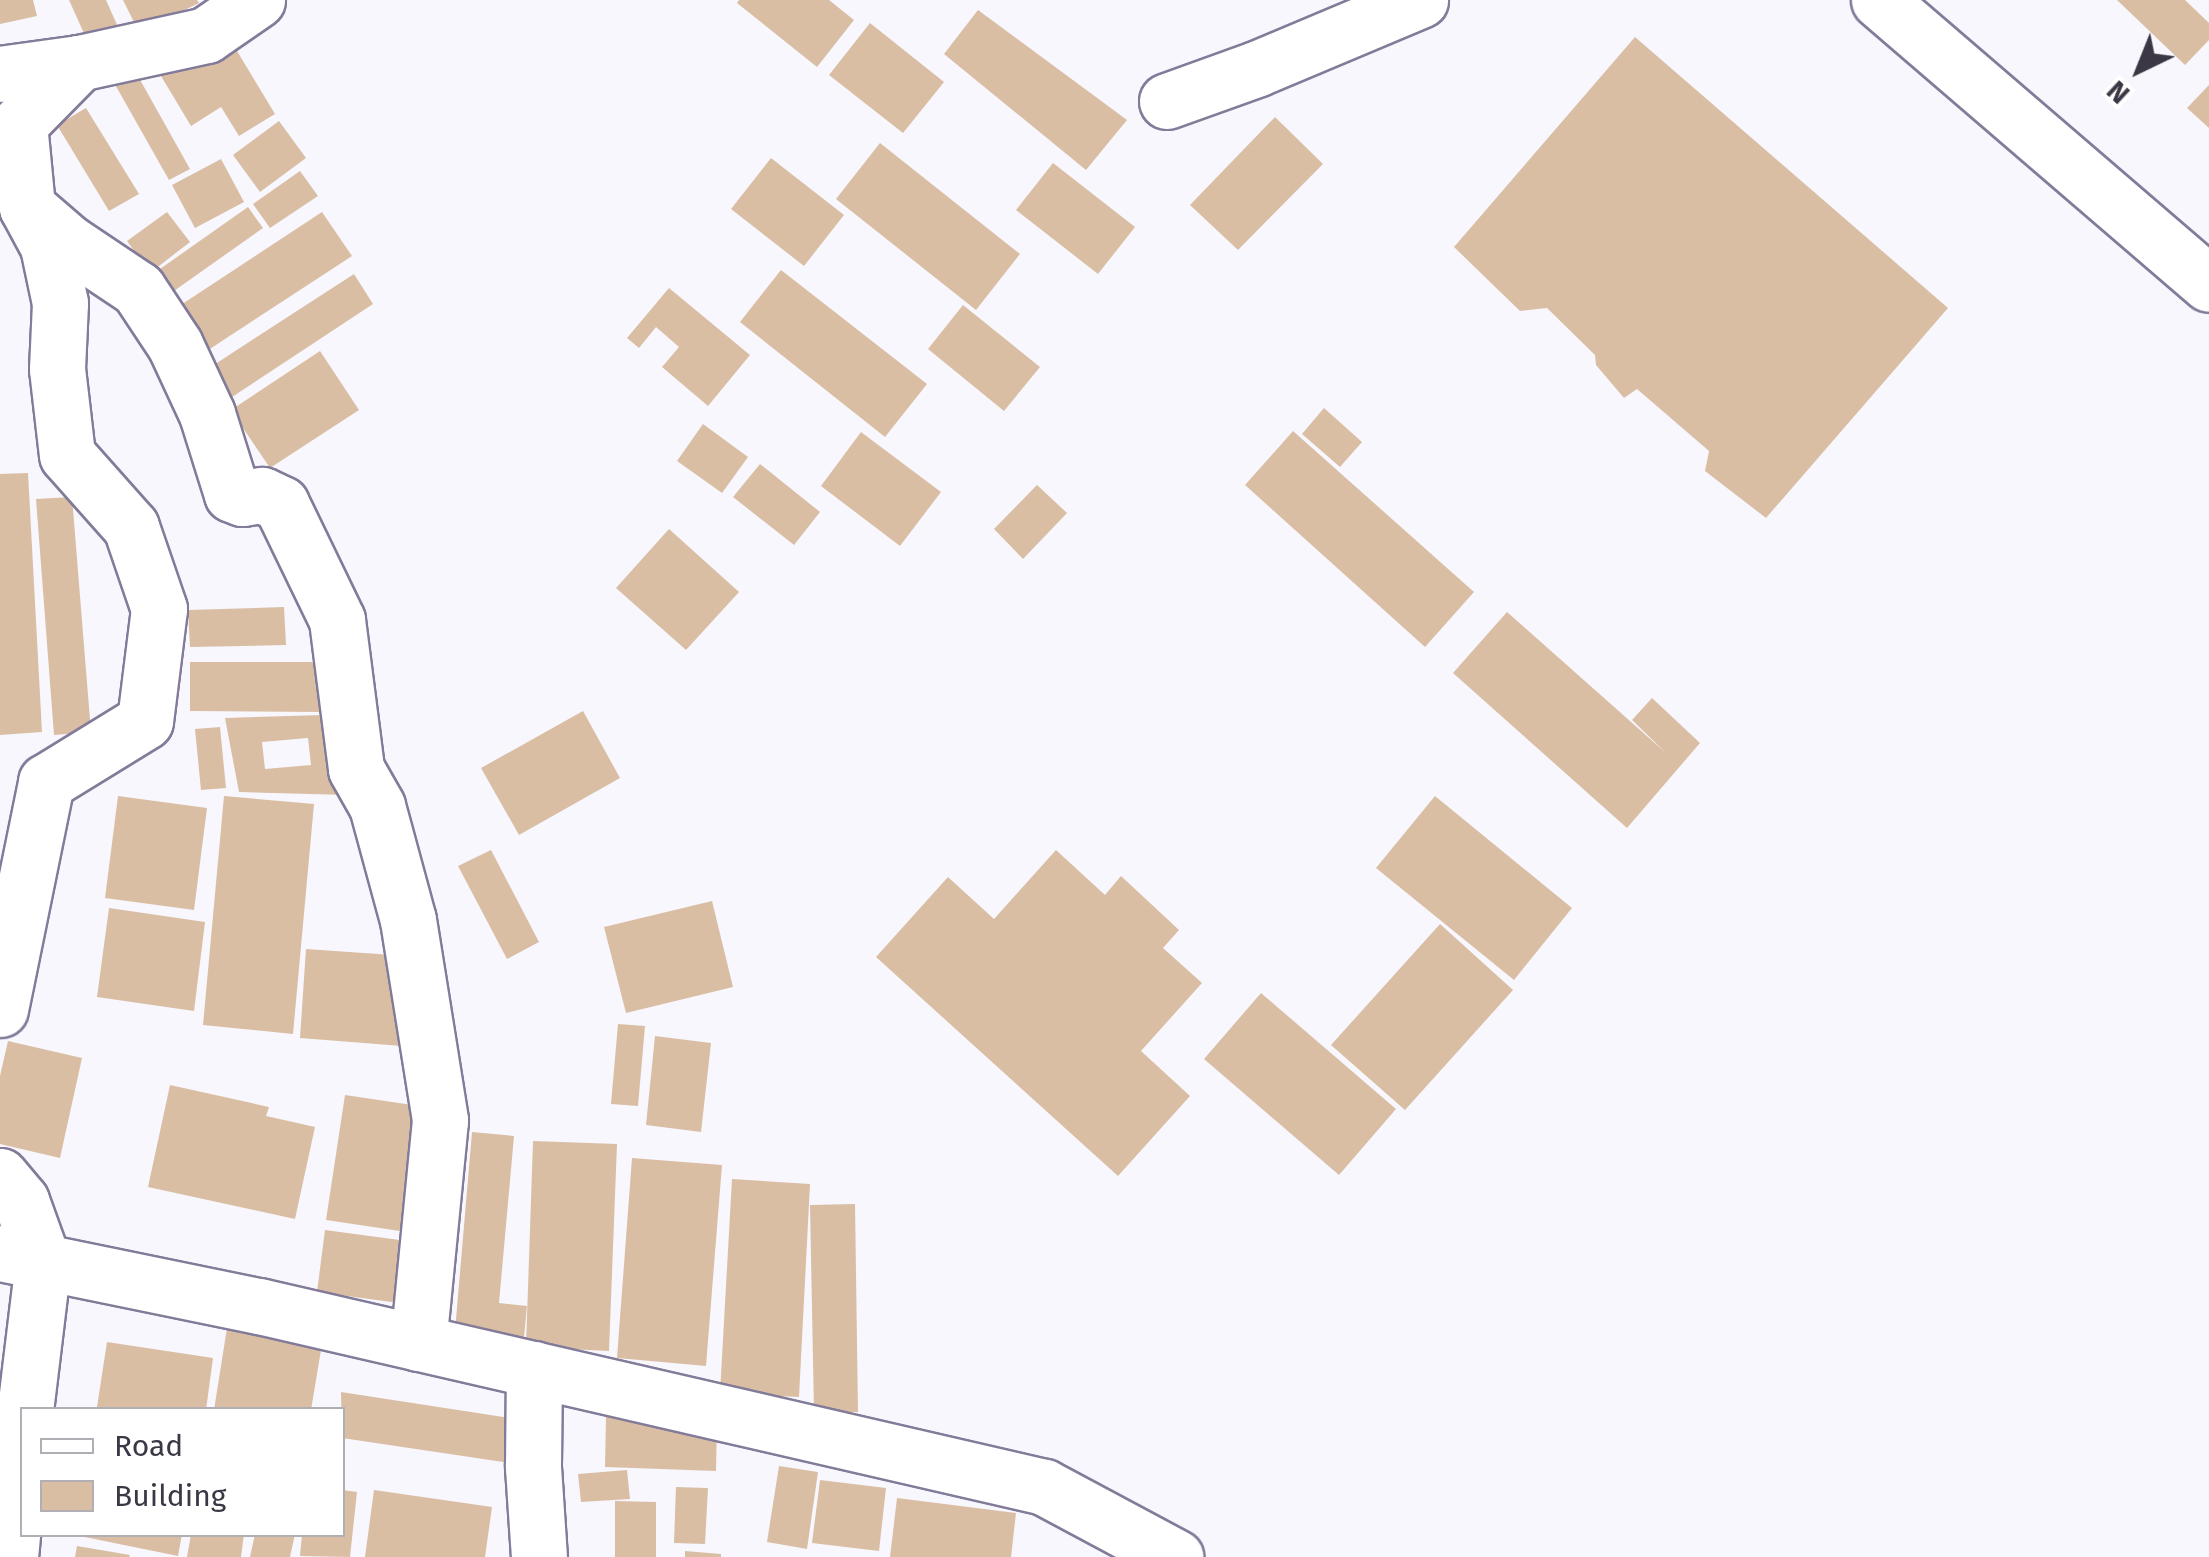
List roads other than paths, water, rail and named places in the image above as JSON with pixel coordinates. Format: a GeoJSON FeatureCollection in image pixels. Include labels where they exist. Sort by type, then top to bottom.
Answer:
{"type":"FeatureCollection","features":[{"type":"Feature","properties":{"kind":"street"},"geometry":{"type":"LineString","coordinates":[[0,74],[206,36],[257,0]]}},
{"type":"Feature","properties":{"kind":"street"},"geometry":{"type":"LineString","coordinates":[[1167,101],[1256,70],[1420,0]]}},
{"type":"Feature","properties":{"kind":"street"},"geometry":{"type":"LineString","coordinates":[[1879,0],[2209,284]]}},
{"type":"Feature","properties":{"kind":"street"},"geometry":{"type":"LineString","coordinates":[[0,1010],[46,782],[145,721],[159,610],[130,527],[67,455],[57,369],[60,303],[48,246],[27,207],[20,124],[79,62]]}},
{"type":"Feature","properties":{"kind":"street"},"geometry":{"type":"LineString","coordinates":[[27,207],[69,243],[138,289],[175,345],[199,397],[232,494],[242,498],[262,494],[281,504],[337,620],[356,769],[377,806],[408,920],[440,1120],[418,1343]]}},
{"type":"Feature","properties":{"kind":"street"},"geometry":{"type":"LineString","coordinates":[[0,1176],[21,1201],[25,1407]]}},
{"type":"Feature","properties":{"kind":"street"},"geometry":{"type":"LineString","coordinates":[[21,1258],[418,1343],[1044,1487],[1155,1552]]}},
{"type":"Feature","properties":{"kind":"street"},"geometry":{"type":"LineString","coordinates":[[534,1369],[533,1467],[540,1557]]}},
{"type":"Feature","properties":{"kind":"street"},"geometry":{"type":"LineString","coordinates":[[10,1557],[20,1450]]}}]}
